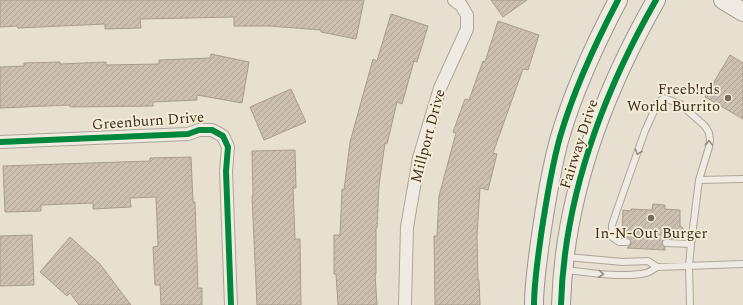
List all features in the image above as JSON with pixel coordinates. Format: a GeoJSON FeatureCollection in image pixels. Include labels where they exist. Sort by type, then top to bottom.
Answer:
{"type":"FeatureCollection","features":[{"type":"Feature","properties":{"kind":"main road","name":"Fairway Drive"},"geometry":{"type":"LineString","coordinates":[[534,305],[537,268],[546,200],[560,137],[571,102],[594,46],[618,0]]}},
{"type":"Feature","properties":{"kind":"main road","name":"Fairway Drive"},"geometry":{"type":"LineString","coordinates":[[561,305],[563,263],[569,223],[585,159],[608,95],[656,0]]}},
{"type":"Feature","properties":{"kind":"main road"},"geometry":{"type":"LineString","coordinates":[[723,0],[743,12]]}},
{"type":"Feature","properties":{"kind":"street","name":"Millport Drive"},"geometry":{"type":"LineString","coordinates":[[405,305],[407,227],[419,158],[440,88],[467,29],[467,15],[461,4],[454,0]]}},
{"type":"Feature","properties":{"kind":"street","name":"Greenburn Drive"},"geometry":{"type":"LineString","coordinates":[[0,142],[188,134],[199,130],[212,130],[223,136],[228,147],[226,172],[231,305]]}},
{"type":"Feature","properties":{"kind":"lane"},"geometry":{"type":"LineString","coordinates":[[627,242],[619,242],[612,236],[612,225],[645,131],[658,102],[664,98],[673,100],[680,104],[705,126],[709,133],[709,147],[699,180],[691,244],[689,266],[690,305]]}},
{"type":"Feature","properties":{"kind":"lane"},"geometry":{"type":"LineString","coordinates":[[699,180],[743,179]]}},
{"type":"Feature","properties":{"kind":"lane"},"geometry":{"type":"LineString","coordinates":[[666,243],[691,244]]}},
{"type":"Feature","properties":{"kind":"lane"},"geometry":{"type":"LineString","coordinates":[[563,263],[648,261],[657,267]]}},
{"type":"Feature","properties":{"kind":"lane"},"geometry":{"type":"LineString","coordinates":[[563,263],[607,274],[648,273],[657,267],[743,264]]}},
{"type":"Feature","properties":{"kind":"building"},"geometry":{"type":"Polygon","coordinates":[[[0,0],[364,0],[356,39],[321,32],[321,30],[269,26],[234,26],[234,17],[140,19],[141,28],[105,29],[105,24],[18,28],[17,26],[0,27],[0,0]]]}},
{"type":"Feature","properties":{"kind":"building"},"geometry":{"type":"Polygon","coordinates":[[[491,0],[527,0],[503,17],[491,0]]]}},
{"type":"Feature","properties":{"kind":"building"},"geometry":{"type":"Polygon","coordinates":[[[391,14],[428,26],[417,62],[414,61],[402,104],[397,102],[387,144],[385,143],[379,185],[376,228],[375,274],[377,305],[338,305],[336,274],[334,274],[334,235],[340,235],[342,189],[344,190],[350,142],[373,59],[377,61],[391,14]]]}},
{"type":"Feature","properties":{"kind":"building"},"geometry":{"type":"Polygon","coordinates":[[[498,21],[539,35],[528,70],[523,69],[493,153],[497,154],[488,190],[480,188],[477,236],[480,305],[435,305],[434,236],[437,236],[439,196],[456,133],[453,132],[465,99],[469,100],[483,61],[485,62],[498,21]]]}},
{"type":"Feature","properties":{"kind":"building"},"geometry":{"type":"Polygon","coordinates":[[[211,54],[249,62],[242,103],[197,95],[197,100],[153,102],[153,106],[70,107],[70,105],[0,108],[0,67],[24,66],[24,63],[60,62],[60,64],[106,62],[106,65],[159,64],[159,60],[210,58],[211,54]]]}},
{"type":"Feature","properties":{"kind":"building"},"geometry":{"type":"Polygon","coordinates":[[[730,55],[743,63],[743,119],[705,97],[730,55]]]}},
{"type":"Feature","properties":{"kind":"building"},"geometry":{"type":"Polygon","coordinates":[[[291,89],[306,122],[264,140],[250,107],[291,89]]]}},
{"type":"Feature","properties":{"kind":"building"},"geometry":{"type":"Polygon","coordinates":[[[295,150],[296,188],[293,188],[295,239],[300,239],[301,305],[257,305],[252,196],[252,151],[295,150]]]}},
{"type":"Feature","properties":{"kind":"building"},"geometry":{"type":"Polygon","coordinates":[[[191,157],[193,202],[195,202],[198,288],[202,288],[202,305],[161,305],[160,285],[155,285],[153,247],[158,246],[156,197],[130,198],[131,207],[93,209],[93,203],[41,205],[41,211],[5,212],[3,166],[150,161],[150,158],[191,157]]]}},
{"type":"Feature","properties":{"kind":"building","name":"In-N-Out Burger"},"geometry":{"type":"Polygon","coordinates":[[[653,204],[665,205],[665,209],[680,210],[680,226],[683,228],[682,239],[664,239],[662,243],[665,250],[627,248],[631,245],[631,242],[627,238],[628,234],[623,234],[622,230],[623,210],[652,210],[653,204]]]}},
{"type":"Feature","properties":{"kind":"building"},"geometry":{"type":"Polygon","coordinates":[[[32,235],[34,285],[0,286],[0,236],[32,235]]]}},
{"type":"Feature","properties":{"kind":"building"},"geometry":{"type":"Polygon","coordinates":[[[70,237],[100,264],[131,305],[79,305],[70,293],[67,296],[40,272],[70,237]]]}},
{"type":"Feature","properties":{"kind":"cycle path"},"geometry":{"type":"LineString","coordinates":[[534,305],[535,279],[543,223],[551,173],[560,137],[586,67],[618,0]]}},
{"type":"Feature","properties":{"kind":"cycle path"},"geometry":{"type":"LineString","coordinates":[[561,305],[564,265],[570,225],[578,186],[590,147],[603,109],[619,72],[656,0]]}},
{"type":"Feature","properties":{"kind":"cycle path"},"geometry":{"type":"LineString","coordinates":[[0,142],[188,134],[199,130],[212,130],[223,136],[228,147],[226,171],[231,305]]}},
{"type":"Feature","properties":{"kind":"place","name":"Freeb!rds World Burrito"},"geometry":{"type":"Point","coordinates":[728,98]}},
{"type":"Feature","properties":{"kind":"place","name":"In-N-Out Burger"},"geometry":{"type":"Point","coordinates":[651,218]}}]}
